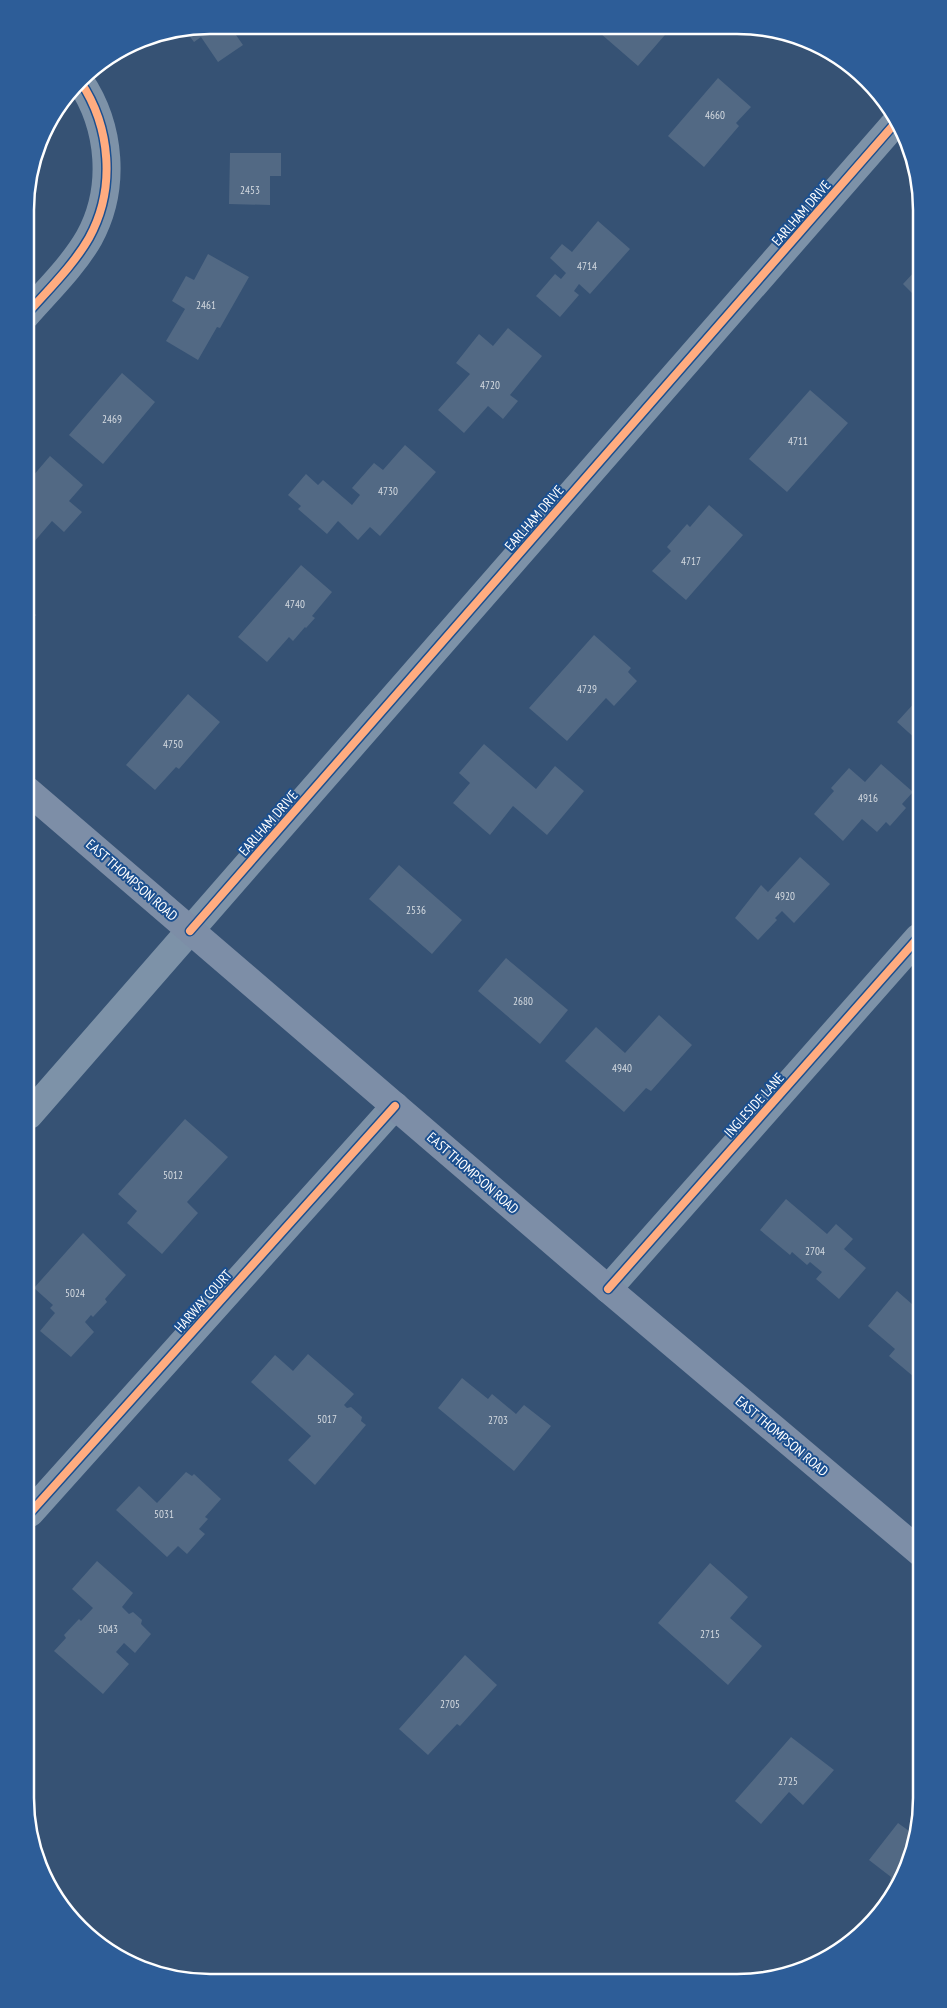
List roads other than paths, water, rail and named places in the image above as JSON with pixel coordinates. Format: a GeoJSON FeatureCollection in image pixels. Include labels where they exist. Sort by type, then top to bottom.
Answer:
{"type":"FeatureCollection","features":[{"type":"Feature","properties":{"kind":"main road","name":"EAST THOMPSON ROAD"},"geometry":{"type":"LineString","coordinates":[[34,796],[608,1288],[913,1546]]}},
{"type":"Feature","properties":{"kind":"street"},"geometry":{"type":"LineString","coordinates":[[34,306],[80,251],[100,210],[106,182],[105,138],[91,97],[84,86]]}},
{"type":"Feature","properties":{"kind":"street","name":"EARLHAM DRIVE"},"geometry":{"type":"LineString","coordinates":[[34,1109],[892,126]]}},
{"type":"Feature","properties":{"kind":"street","name":"INGLESIDE LANE"},"geometry":{"type":"LineString","coordinates":[[608,1288],[913,944]]}},
{"type":"Feature","properties":{"kind":"street","name":"HARWAY COURT"},"geometry":{"type":"LineString","coordinates":[[34,1509],[395,1106]]}}]}
